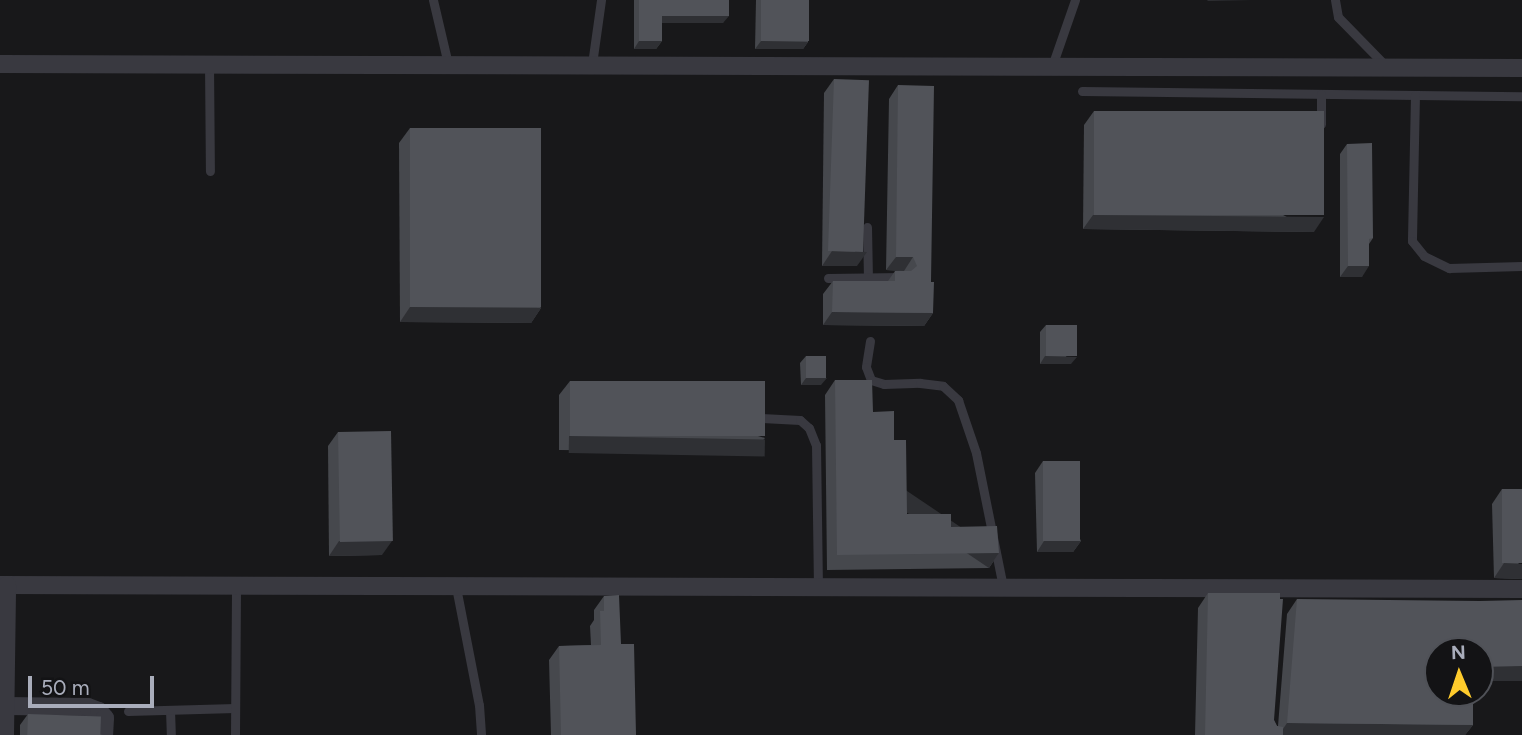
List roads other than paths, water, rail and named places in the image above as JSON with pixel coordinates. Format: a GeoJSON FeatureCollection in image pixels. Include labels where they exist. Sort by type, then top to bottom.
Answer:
{"type":"FeatureCollection","features":[{"type":"Feature","properties":{"kind":"street"},"geometry":{"type":"LineString","coordinates":[[0,64],[592,64],[866,72],[1052,66],[1522,68]]}},
{"type":"Feature","properties":{"kind":"street"},"geometry":{"type":"LineString","coordinates":[[5,735],[3,585],[1003,587],[1282,593],[1522,589]]}},
{"type":"Feature","properties":{"kind":"street"},"geometry":{"type":"LineString","coordinates":[[6,706],[88,707],[99,711],[105,718],[104,735]]}},
{"type":"Feature","properties":{"kind":"lane"},"geometry":{"type":"LineString","coordinates":[[433,0],[449,64]]}},
{"type":"Feature","properties":{"kind":"lane"},"geometry":{"type":"LineString","coordinates":[[592,64],[601,0]]}},
{"type":"Feature","properties":{"kind":"lane"},"geometry":{"type":"LineString","coordinates":[[1052,66],[1075,0]]}},
{"type":"Feature","properties":{"kind":"lane"},"geometry":{"type":"LineString","coordinates":[[1335,0],[1338,17],[1387,68]]}},
{"type":"Feature","properties":{"kind":"lane"},"geometry":{"type":"LineString","coordinates":[[209,63],[210,172]]}},
{"type":"Feature","properties":{"kind":"lane"},"geometry":{"type":"LineString","coordinates":[[1082,91],[1522,96]]}},
{"type":"Feature","properties":{"kind":"lane"},"geometry":{"type":"LineString","coordinates":[[1321,94],[1321,132]]}},
{"type":"Feature","properties":{"kind":"lane"},"geometry":{"type":"LineString","coordinates":[[1415,95],[1412,241],[1424,256],[1449,268],[1522,266]]}},
{"type":"Feature","properties":{"kind":"lane"},"geometry":{"type":"LineString","coordinates":[[867,211],[867,277]]}},
{"type":"Feature","properties":{"kind":"lane"},"geometry":{"type":"LineString","coordinates":[[828,278],[901,277]]}},
{"type":"Feature","properties":{"kind":"lane"},"geometry":{"type":"LineString","coordinates":[[870,341],[866,367],[871,380],[884,384],[920,383],[943,386],[958,400],[976,453],[1003,587]]}},
{"type":"Feature","properties":{"kind":"lane"},"geometry":{"type":"LineString","coordinates":[[761,418],[800,420],[809,428],[816,445],[818,587]]}},
{"type":"Feature","properties":{"kind":"lane"},"geometry":{"type":"LineString","coordinates":[[235,735],[236,586]]}},
{"type":"Feature","properties":{"kind":"lane"},"geometry":{"type":"LineString","coordinates":[[456,587],[479,705],[481,735]]}},
{"type":"Feature","properties":{"kind":"lane"},"geometry":{"type":"LineString","coordinates":[[128,711],[235,708]]}},
{"type":"Feature","properties":{"kind":"lane"},"geometry":{"type":"LineString","coordinates":[[170,709],[171,735]]}}]}
